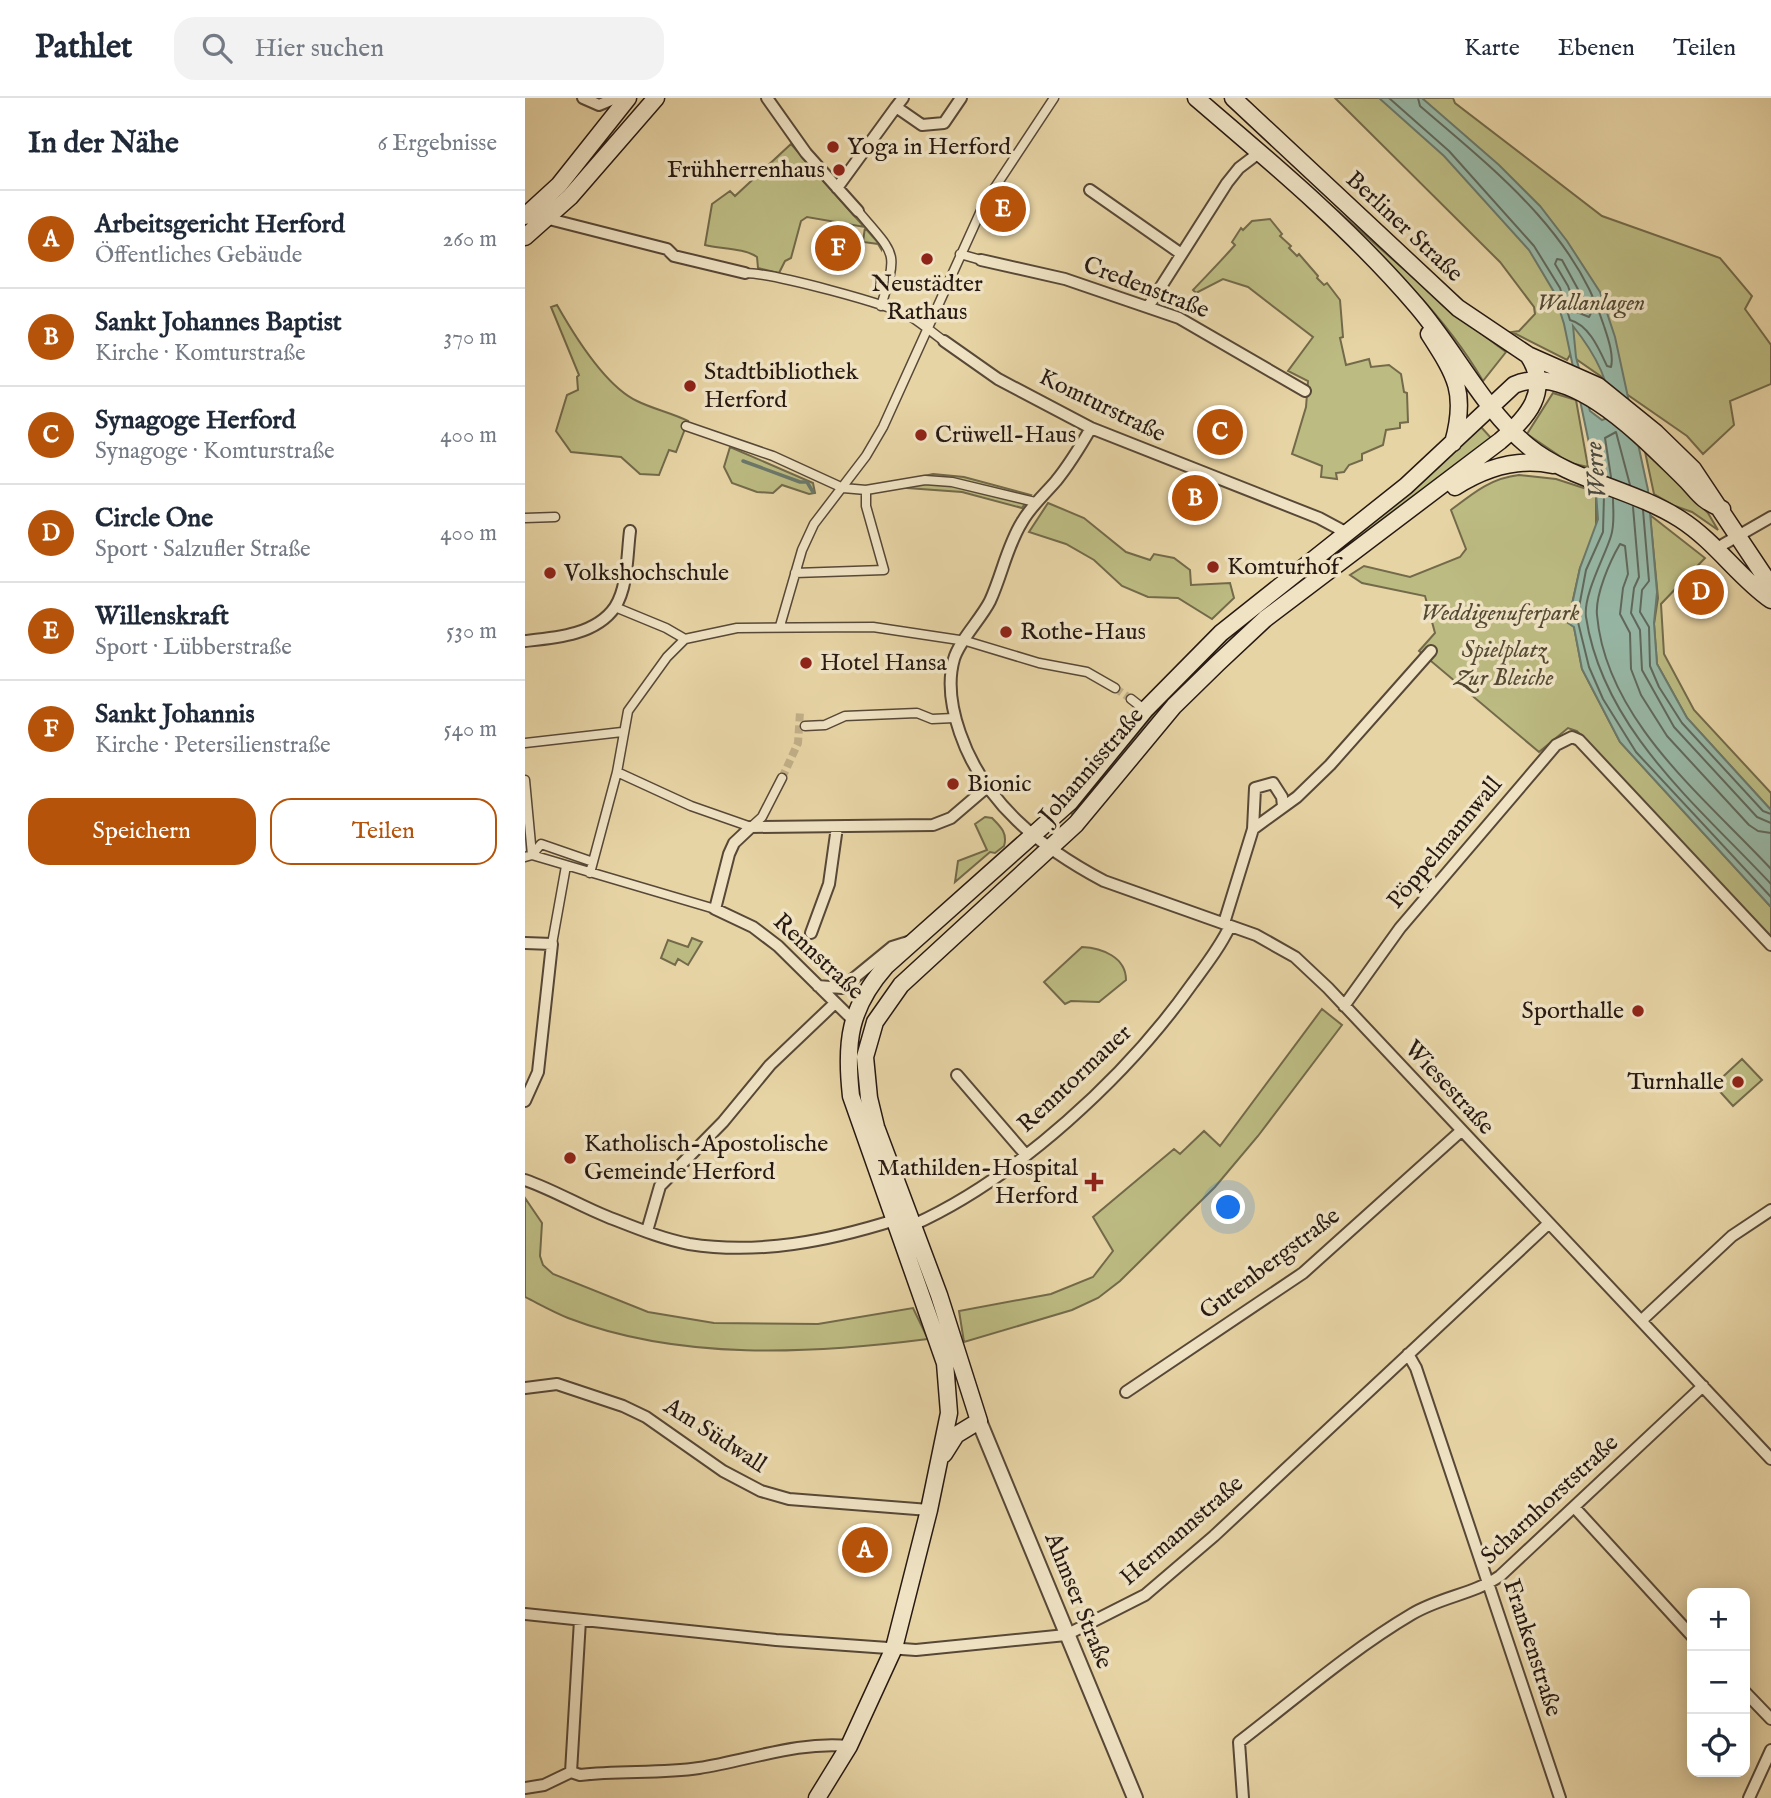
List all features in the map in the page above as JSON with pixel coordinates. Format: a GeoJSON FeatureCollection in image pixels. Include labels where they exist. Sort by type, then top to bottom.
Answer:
{"type":"FeatureCollection","features":[{"type":"Feature","properties":{"kind":"main road"},"geometry":{"type":"LineString","coordinates":[[525,216],[559,185],[628,98]]}},
{"type":"Feature","properties":{"kind":"main road"},"geometry":{"type":"LineString","coordinates":[[525,237],[549,219],[656,98]]}},
{"type":"Feature","properties":{"kind":"main road","name":"Berliner Straße"},"geometry":{"type":"LineString","coordinates":[[1196,98],[1260,152],[1379,264],[1418,307],[1490,407],[1512,431],[1559,466]]}},
{"type":"Feature","properties":{"kind":"main road","name":"Berliner Straße"},"geometry":{"type":"LineString","coordinates":[[1233,98],[1458,308],[1560,376]]}},
{"type":"Feature","properties":{"kind":"main road"},"geometry":{"type":"LineString","coordinates":[[1260,152],[1275,151],[1296,170],[1311,171]]}},
{"type":"Feature","properties":{"kind":"main road"},"geometry":{"type":"LineString","coordinates":[[1418,307],[1419,320],[1457,382],[1460,418],[1452,446]]}},
{"type":"Feature","properties":{"kind":"main road"},"geometry":{"type":"LineString","coordinates":[[1417,504],[1512,431],[1535,402],[1537,378],[1528,355]]}},
{"type":"Feature","properties":{"kind":"main road"},"geometry":{"type":"LineString","coordinates":[[1537,378],[1560,376],[1598,386],[1649,427],[1693,469],[1771,586]]}},
{"type":"Feature","properties":{"kind":"main road"},"geometry":{"type":"LineString","coordinates":[[1560,376],[1595,400],[1655,449],[1685,478],[1702,500],[1721,509]]}},
{"type":"Feature","properties":{"kind":"main road","name":"Johannisstraße"},"geometry":{"type":"LineString","coordinates":[[853,1020],[872,982],[917,938],[1070,802],[1145,710],[1239,617],[1347,533],[1452,446],[1514,385],[1537,378]]}},
{"type":"Feature","properties":{"kind":"main road"},"geometry":{"type":"LineString","coordinates":[[1417,504],[1427,502],[1489,469],[1506,464],[1541,462],[1559,466],[1655,505],[1704,535],[1771,600]]}},
{"type":"Feature","properties":{"kind":"main road","name":"Johannisstraße"},"geometry":{"type":"LineString","coordinates":[[870,1034],[886,1003],[901,985],[1076,824],[1174,706],[1218,663],[1265,619],[1417,504]]}},
{"type":"Feature","properties":{"kind":"main road"},"geometry":{"type":"LineString","coordinates":[[853,1020],[870,1034]]}},
{"type":"Feature","properties":{"kind":"main road","name":"Rennstraße"},"geometry":{"type":"LineString","coordinates":[[853,1020],[848,1058],[851,1097],[945,1363]]}},
{"type":"Feature","properties":{"kind":"main road","name":"Rennstraße"},"geometry":{"type":"LineString","coordinates":[[870,1034],[865,1057],[869,1098],[876,1127],[913,1225],[979,1421]]}},
{"type":"Feature","properties":{"kind":"main road"},"geometry":{"type":"LineString","coordinates":[[941,1459],[956,1435],[979,1421],[945,1363]]}},
{"type":"Feature","properties":{"kind":"main road"},"geometry":{"type":"LineString","coordinates":[[817,1798],[849,1746],[894,1648],[941,1459],[950,1405],[945,1363]]}},
{"type":"Feature","properties":{"kind":"street"},"geometry":{"type":"LineString","coordinates":[[583,98],[599,105],[616,98]]}},
{"type":"Feature","properties":{"kind":"street"},"geometry":{"type":"LineString","coordinates":[[767,98],[806,153],[889,248],[894,264],[881,306]]}},
{"type":"Feature","properties":{"kind":"street"},"geometry":{"type":"LineString","coordinates":[[837,188],[900,103],[922,125],[944,123],[961,98]]}},
{"type":"Feature","properties":{"kind":"street"},"geometry":{"type":"LineString","coordinates":[[780,626],[795,573],[814,524],[866,456],[893,408],[984,204],[1054,98]]}},
{"type":"Feature","properties":{"kind":"street"},"geometry":{"type":"LineString","coordinates":[[1148,307],[1180,253],[1238,168],[1260,152]]}},
{"type":"Feature","properties":{"kind":"street"},"geometry":{"type":"LineString","coordinates":[[1090,190],[1180,253]]}},
{"type":"Feature","properties":{"kind":"street"},"geometry":{"type":"LineString","coordinates":[[549,219],[667,248],[674,256],[745,273]]}},
{"type":"Feature","properties":{"kind":"street","name":"Credenstraße"},"geometry":{"type":"LineString","coordinates":[[960,254],[1065,279],[1148,307],[1220,340],[1305,391]]}},
{"type":"Feature","properties":{"kind":"street","name":"Komturstraße"},"geometry":{"type":"LineString","coordinates":[[745,273],[845,295],[912,317],[998,379],[1091,428],[1319,518],[1347,533]]}},
{"type":"Feature","properties":{"kind":"street"},"geometry":{"type":"LineString","coordinates":[[686,426],[773,456],[843,488],[866,490],[925,480],[952,482],[1035,502]]}},
{"type":"Feature","properties":{"kind":"street","name":"Wiesestraße"},"geometry":{"type":"LineString","coordinates":[[1091,428],[1065,469],[1035,502],[1020,524],[989,601],[954,657],[954,718],[986,788],[1050,848],[1104,881],[1256,935],[1295,957],[1345,1006],[1771,1459]]}},
{"type":"Feature","properties":{"kind":"street"},"geometry":{"type":"LineString","coordinates":[[795,573],[884,570],[866,506],[866,490]]}},
{"type":"Feature","properties":{"kind":"street"},"geometry":{"type":"LineString","coordinates":[[525,518],[555,517]]}},
{"type":"Feature","properties":{"kind":"street"},"geometry":{"type":"LineString","coordinates":[[1717,548],[1771,517]]}},
{"type":"Feature","properties":{"kind":"street"},"geometry":{"type":"LineString","coordinates":[[525,641],[577,633],[615,607],[622,589],[630,531]]}},
{"type":"Feature","properties":{"kind":"street"},"geometry":{"type":"LineString","coordinates":[[615,607],[666,628],[685,639]]}},
{"type":"Feature","properties":{"kind":"street"},"geometry":{"type":"LineString","coordinates":[[590,873],[617,772],[622,732],[632,705],[667,657],[685,639],[737,628],[873,627],[966,641],[1039,663],[1087,672],[1115,688]]}},
{"type":"Feature","properties":{"kind":"street"},"geometry":{"type":"LineString","coordinates":[[802,628],[802,638]]}},
{"type":"Feature","properties":{"kind":"street"},"geometry":{"type":"LineString","coordinates":[[1253,829],[1297,797],[1330,765],[1431,650]]}},
{"type":"Feature","properties":{"kind":"street"},"geometry":{"type":"LineString","coordinates":[[1131,699],[1145,710]]}},
{"type":"Feature","properties":{"kind":"street"},"geometry":{"type":"LineString","coordinates":[[805,726],[825,725],[845,716],[917,713],[932,719],[954,718]]}},
{"type":"Feature","properties":{"kind":"street"},"geometry":{"type":"LineString","coordinates":[[525,743],[622,732]]}},
{"type":"Feature","properties":{"kind":"street","name":"Pöppelmannwall"},"geometry":{"type":"LineString","coordinates":[[1345,1006],[1400,928],[1556,745],[1572,737],[1591,752],[1771,945]]}},
{"type":"Feature","properties":{"kind":"street"},"geometry":{"type":"LineString","coordinates":[[617,772],[691,806],[751,827],[933,825],[951,818],[986,788]]}},
{"type":"Feature","properties":{"kind":"street"},"geometry":{"type":"LineString","coordinates":[[715,909],[734,843],[762,817],[782,778]]}},
{"type":"Feature","properties":{"kind":"street"},"geometry":{"type":"LineString","coordinates":[[525,780],[529,856]]}},
{"type":"Feature","properties":{"kind":"street","name":"Renntormauer"},"geometry":{"type":"LineString","coordinates":[[913,1225],[966,1198],[1026,1155],[1126,1066],[1175,1009],[1217,951],[1227,925],[1253,829],[1253,793],[1258,785],[1273,783],[1282,797],[1283,806]]}},
{"type":"Feature","properties":{"kind":"street"},"geometry":{"type":"LineString","coordinates":[[811,933],[829,884],[837,827]]}},
{"type":"Feature","properties":{"kind":"street"},"geometry":{"type":"LineString","coordinates":[[529,856],[541,844],[593,862]]}},
{"type":"Feature","properties":{"kind":"street","name":"Rennstraße"},"geometry":{"type":"LineString","coordinates":[[529,856],[715,909],[753,927],[853,1020]]}},
{"type":"Feature","properties":{"kind":"street"},"geometry":{"type":"LineString","coordinates":[[525,1101],[538,1072],[552,944],[566,866]]}},
{"type":"Feature","properties":{"kind":"street","name":"Johannisstraße"},"geometry":{"type":"LineString","coordinates":[[818,986],[842,988],[892,947],[917,938]]}},
{"type":"Feature","properties":{"kind":"street"},"geometry":{"type":"LineString","coordinates":[[525,943],[552,944]]}},
{"type":"Feature","properties":{"kind":"street"},"geometry":{"type":"LineString","coordinates":[[647,1231],[660,1186],[723,1122],[771,1065],[834,1004]]}},
{"type":"Feature","properties":{"kind":"street"},"geometry":{"type":"LineString","coordinates":[[957,1074],[1026,1155]]}},
{"type":"Feature","properties":{"kind":"street","name":"Gutenbergstraße"},"geometry":{"type":"LineString","coordinates":[[1126,1392],[1303,1273],[1461,1131]]}},
{"type":"Feature","properties":{"kind":"street"},"geometry":{"type":"LineString","coordinates":[[525,1180],[561,1192],[604,1215],[697,1245],[780,1246],[858,1231],[895,1220]]}},
{"type":"Feature","properties":{"kind":"street"},"geometry":{"type":"LineString","coordinates":[[1641,1320],[1732,1236],[1771,1210]]}},
{"type":"Feature","properties":{"kind":"street","name":"Hermannstraße"},"geometry":{"type":"LineString","coordinates":[[525,1614],[916,1650],[1066,1635],[1145,1595],[1224,1527],[1548,1224]]}},
{"type":"Feature","properties":{"kind":"street","name":"Frankenstraße"},"geometry":{"type":"LineString","coordinates":[[1408,1354],[1416,1368],[1560,1798]]}},
{"type":"Feature","properties":{"kind":"street","name":"Am Südwall"},"geometry":{"type":"LineString","coordinates":[[525,1388],[557,1384],[623,1406],[646,1417],[723,1471],[761,1491],[789,1499],[929,1510]]}},
{"type":"Feature","properties":{"kind":"street","name":"Scharnhorststraße"},"geometry":{"type":"LineString","coordinates":[[1243,1798],[1239,1742],[1394,1625],[1434,1602],[1489,1584],[1703,1386]]}},
{"type":"Feature","properties":{"kind":"street","name":"Ahmser Straße"},"geometry":{"type":"LineString","coordinates":[[979,1421],[1135,1798]]}},
{"type":"Feature","properties":{"kind":"street"},"geometry":{"type":"LineString","coordinates":[[1574,1507],[1687,1631]]}},
{"type":"Feature","properties":{"kind":"street"},"geometry":{"type":"LineString","coordinates":[[571,1772],[580,1620]]}},
{"type":"Feature","properties":{"kind":"street"},"geometry":{"type":"LineString","coordinates":[[1750,1697],[1771,1719]]}},
{"type":"Feature","properties":{"kind":"street"},"geometry":{"type":"LineString","coordinates":[[525,1788],[544,1785],[571,1772],[580,1775],[700,1768],[757,1754],[826,1744],[849,1746]]}},
{"type":"Feature","properties":{"kind":"street"},"geometry":{"type":"LineString","coordinates":[[1749,1798],[1771,1750]]}},
{"type":"Feature","properties":{"kind":"green space","name":"Wallanlagen"},"geometry":{"type":"Polygon","coordinates":[[[1335,98],[1453,98],[1455,103],[1602,216],[1720,258],[1752,296],[1745,309],[1771,345],[1771,384],[1730,401],[1734,425],[1703,454],[1687,436],[1570,355],[1567,360],[1512,332],[1519,331],[1535,314],[1534,307],[1500,262],[1335,98]]]}},
{"type":"Feature","properties":{"kind":"green space"},"geometry":{"type":"Polygon","coordinates":[[[791,144],[864,227],[807,217],[801,221],[791,258],[785,261],[779,273],[758,268],[757,257],[752,254],[705,245],[712,204],[730,191],[735,196],[791,144]]]}},
{"type":"Feature","properties":{"kind":"green space"},"geometry":{"type":"Polygon","coordinates":[[[1283,163],[1455,314],[1506,352],[1483,381],[1441,320],[1416,292],[1283,163]]]}},
{"type":"Feature","properties":{"kind":"green space"},"geometry":{"type":"Polygon","coordinates":[[[1270,219],[1282,234],[1280,236],[1291,246],[1289,248],[1297,256],[1299,254],[1317,278],[1324,285],[1327,283],[1340,300],[1343,337],[1340,338],[1346,365],[1369,359],[1371,367],[1389,365],[1401,374],[1404,392],[1407,393],[1408,422],[1400,423],[1400,428],[1386,430],[1383,445],[1362,454],[1362,460],[1349,465],[1344,472],[1336,473],[1337,479],[1321,477],[1322,466],[1292,454],[1306,407],[1308,381],[1288,371],[1313,337],[1248,287],[1223,279],[1196,293],[1193,290],[1235,245],[1232,242],[1241,228],[1243,230],[1252,221],[1270,219]]]}},
{"type":"Feature","properties":{"kind":"green space"},"geometry":{"type":"Polygon","coordinates":[[[865,228],[881,246],[881,249],[878,244],[863,242],[865,228]]]}},
{"type":"Feature","properties":{"kind":"green space"},"geometry":{"type":"Polygon","coordinates":[[[557,305],[581,345],[613,384],[637,401],[688,421],[676,452],[669,450],[659,475],[640,474],[621,457],[571,452],[556,431],[567,395],[578,390],[579,375],[551,307],[557,305]]]}},
{"type":"Feature","properties":{"kind":"green space"},"geometry":{"type":"Polygon","coordinates":[[[1553,393],[1576,400],[1588,467],[1570,463],[1527,434],[1553,393]]]}},
{"type":"Feature","properties":{"kind":"green space"},"geometry":{"type":"Polygon","coordinates":[[[1481,427],[1492,439],[1268,609],[1075,816],[1071,813],[1187,675],[1230,633],[1420,480],[1481,427]]]}},
{"type":"Feature","properties":{"kind":"green space"},"geometry":{"type":"Polygon","coordinates":[[[730,447],[813,483],[815,493],[809,494],[782,485],[773,493],[757,492],[732,483],[724,467],[730,447]]]}},
{"type":"Feature","properties":{"kind":"green space"},"geometry":{"type":"Polygon","coordinates":[[[1644,447],[1708,513],[1718,530],[1692,512],[1654,494],[1644,447]]]}},
{"type":"Feature","properties":{"kind":"green space"},"geometry":{"type":"Polygon","coordinates":[[[933,474],[964,477],[1031,495],[1022,508],[962,492],[879,486],[933,474]]]}},
{"type":"Feature","properties":{"kind":"green space","name":"Weddigenuferpark"},"geometry":{"type":"Polygon","coordinates":[[[1519,475],[1556,479],[1596,492],[1596,530],[1580,568],[1568,622],[1574,627],[1582,669],[1620,742],[1771,907],[1771,937],[1577,731],[1568,728],[1539,752],[1419,651],[1435,633],[1425,596],[1362,583],[1350,575],[1364,566],[1410,577],[1460,557],[1466,549],[1451,510],[1491,483],[1519,475]]]}},
{"type":"Feature","properties":{"kind":"green space"},"geometry":{"type":"Polygon","coordinates":[[[1048,503],[1084,518],[1126,552],[1150,560],[1154,554],[1174,558],[1190,570],[1191,585],[1230,583],[1234,598],[1212,619],[1178,598],[1148,597],[1122,586],[1094,560],[1066,544],[1029,532],[1048,503]]]}},
{"type":"Feature","properties":{"kind":"green space"},"geometry":{"type":"Polygon","coordinates":[[[1650,515],[1705,558],[1661,604],[1664,654],[1694,710],[1771,793],[1771,810],[1687,718],[1657,664],[1654,624],[1658,598],[1650,515]]]}},
{"type":"Feature","properties":{"kind":"green space"},"geometry":{"type":"Polygon","coordinates":[[[985,817],[992,818],[1002,830],[1005,837],[1004,846],[995,853],[990,852],[955,882],[958,861],[987,850],[975,824],[985,817]]]}},
{"type":"Feature","properties":{"kind":"green space"},"geometry":{"type":"Polygon","coordinates":[[[692,938],[702,942],[688,965],[678,959],[675,965],[661,958],[668,940],[688,947],[692,938]]]}},
{"type":"Feature","properties":{"kind":"green space"},"geometry":{"type":"Polygon","coordinates":[[[1082,947],[1111,955],[1122,965],[1126,980],[1099,1002],[1071,1001],[1065,1004],[1044,982],[1082,947]]]}},
{"type":"Feature","properties":{"kind":"green space"},"geometry":{"type":"Polygon","coordinates":[[[1322,1009],[1342,1025],[1258,1136],[1215,1187],[1120,1281],[1098,1298],[1072,1310],[964,1342],[959,1311],[1051,1294],[1093,1277],[1113,1251],[1093,1217],[1174,1149],[1180,1154],[1204,1131],[1220,1146],[1322,1009]]]}},
{"type":"Feature","properties":{"kind":"green space","name":"Turnhalle"},"geometry":{"type":"Polygon","coordinates":[[[1742,1059],[1762,1080],[1733,1106],[1714,1085],[1742,1059]]]}},
{"type":"Feature","properties":{"kind":"green space"},"geometry":{"type":"Polygon","coordinates":[[[525,1198],[542,1223],[540,1256],[543,1265],[553,1274],[648,1312],[714,1323],[818,1324],[913,1308],[928,1339],[838,1348],[746,1350],[655,1342],[568,1318],[525,1297],[525,1198]]]}},
{"type":"Feature","properties":{"kind":"water","name":"Werre"},"geometry":{"type":"Polygon","coordinates":[[[1379,98],[1422,98],[1499,165],[1540,206],[1567,241],[1600,292],[1615,337],[1648,490],[1657,592],[1654,623],[1657,664],[1687,718],[1771,810],[1771,907],[1620,742],[1582,669],[1574,627],[1568,623],[1580,568],[1598,519],[1594,467],[1564,324],[1554,292],[1529,250],[1444,156],[1379,98]],[[1573,326],[1576,357],[1590,411],[1602,420],[1610,417],[1605,380],[1573,326]]]}},
{"type":"Feature","properties":{"kind":"waterway"},"geometry":{"type":"LineString","coordinates":[[743,461],[800,482],[807,482],[813,492]]}},
{"type":"Feature","properties":{"kind":"tunnel"},"geometry":{"type":"LineString","coordinates":[[1115,688],[1131,699]]}},
{"type":"Feature","properties":{"kind":"tunnel"},"geometry":{"type":"LineString","coordinates":[[782,778],[798,743],[800,712]]}},
{"type":"Feature","properties":{"kind":"place","name":"Yoga in Herford"},"geometry":{"type":"Point","coordinates":[833,147]}},
{"type":"Feature","properties":{"kind":"place","name":"Frühherrenhaus"},"geometry":{"type":"Point","coordinates":[839,170]}},
{"type":"Feature","properties":{"kind":"place","name":"Willenskraft"},"geometry":{"type":"Point","coordinates":[1003,209]}},
{"type":"Feature","properties":{"kind":"place","name":"Sankt Johannis"},"geometry":{"type":"Point","coordinates":[838,248]}},
{"type":"Feature","properties":{"kind":"place","name":"Neustädter Rathaus"},"geometry":{"type":"Point","coordinates":[927,259]}},
{"type":"Feature","properties":{"kind":"place","name":"Stadtbibliothek Herford"},"geometry":{"type":"Point","coordinates":[690,386]}},
{"type":"Feature","properties":{"kind":"place","name":"Synagoge Herford"},"geometry":{"type":"Point","coordinates":[1220,432]}},
{"type":"Feature","properties":{"kind":"place","name":"Crüwell-Haus"},"geometry":{"type":"Point","coordinates":[921,435]}},
{"type":"Feature","properties":{"kind":"place","name":"Sankt Johannes Baptist"},"geometry":{"type":"Point","coordinates":[1195,498]}},
{"type":"Feature","properties":{"kind":"place","name":"Komturhof"},"geometry":{"type":"Point","coordinates":[1213,567]}},
{"type":"Feature","properties":{"kind":"place","name":"Volkshochschule"},"geometry":{"type":"Point","coordinates":[550,573]}},
{"type":"Feature","properties":{"kind":"place","name":"Circle One"},"geometry":{"type":"Point","coordinates":[1701,592]}},
{"type":"Feature","properties":{"kind":"place","name":"Rothe-Haus"},"geometry":{"type":"Point","coordinates":[1006,632]}},
{"type":"Feature","properties":{"kind":"place","name":"Hotel Hansa"},"geometry":{"type":"Point","coordinates":[806,663]}},
{"type":"Feature","properties":{"kind":"place","name":"Bionic"},"geometry":{"type":"Point","coordinates":[953,784]}},
{"type":"Feature","properties":{"kind":"place","name":"Sporthalle"},"geometry":{"type":"Point","coordinates":[1638,1011]}},
{"type":"Feature","properties":{"kind":"place","name":"Turnhalle"},"geometry":{"type":"Point","coordinates":[1738,1082]}},
{"type":"Feature","properties":{"kind":"place","name":"Katholisch-Apostolische Gemeinde Herford"},"geometry":{"type":"Point","coordinates":[570,1158]}},
{"type":"Feature","properties":{"kind":"place","name":"Mathilden-Hospital Herford"},"geometry":{"type":"Point","coordinates":[1094,1182]}},
{"type":"Feature","properties":{"kind":"place","name":"Arbeitsgericht Herford"},"geometry":{"type":"Point","coordinates":[865,1550]}},
{"type":"Feature","properties":{"kind":"park label","name":"Spielplatz Zur Bleiche"},"geometry":{"type":"Point","coordinates":[1504,664]}}]}
